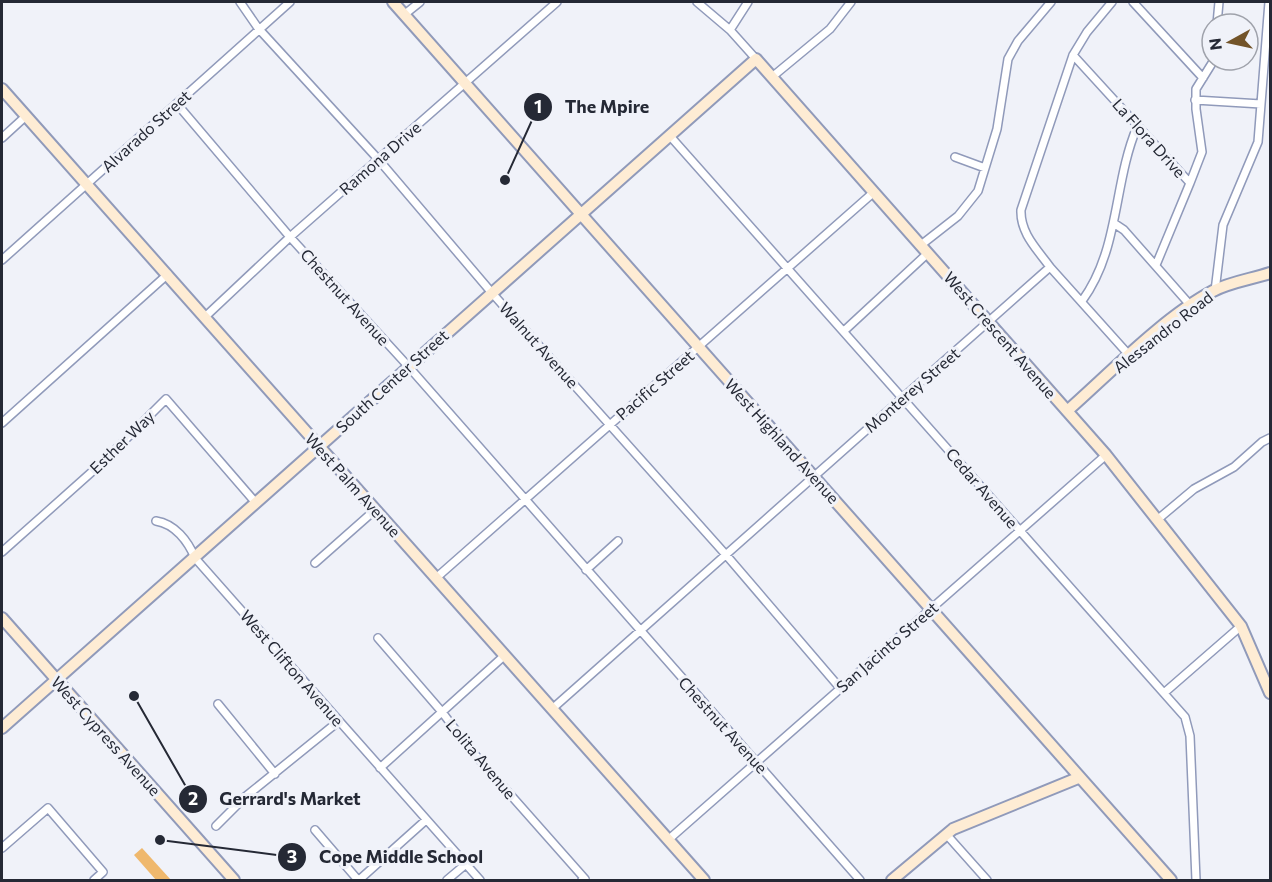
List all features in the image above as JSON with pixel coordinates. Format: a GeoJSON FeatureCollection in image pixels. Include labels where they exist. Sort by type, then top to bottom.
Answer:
{"type":"FeatureCollection","features":[{"type":"Feature","properties":{"kind":"street","name":"Walnut Avenue"},"geometry":{"type":"LineString","coordinates":[[240,2],[258,28],[378,159],[492,293],[727,556],[840,688]]}},
{"type":"Feature","properties":{"kind":"street","name":"Alvarado Street"},"geometry":{"type":"LineString","coordinates":[[2,260],[177,104],[258,28],[290,2]]}},
{"type":"Feature","properties":{"kind":"street","name":"West Highland Avenue"},"geometry":{"type":"LineString","coordinates":[[393,2],[1078,778],[1171,880]]}},
{"type":"Feature","properties":{"kind":"street"},"geometry":{"type":"LineString","coordinates":[[405,14],[420,2]]}},
{"type":"Feature","properties":{"kind":"street","name":"Ramona Drive"},"geometry":{"type":"LineString","coordinates":[[206,316],[290,237],[557,2]]}},
{"type":"Feature","properties":{"kind":"street","name":"West Crescent Avenue"},"geometry":{"type":"LineString","coordinates":[[697,2],[730,30],[772,76],[1106,455],[1241,626],[1270,693]]}},
{"type":"Feature","properties":{"kind":"street"},"geometry":{"type":"LineString","coordinates":[[730,30],[748,2]]}},
{"type":"Feature","properties":{"kind":"street"},"geometry":{"type":"LineString","coordinates":[[772,76],[830,29],[851,2]]}},
{"type":"Feature","properties":{"kind":"street"},"geometry":{"type":"LineString","coordinates":[[845,330],[972,201],[985,168],[996,129],[1008,59],[1018,41],[1052,2]]}},
{"type":"Feature","properties":{"kind":"street"},"geometry":{"type":"LineString","coordinates":[[1112,2],[1087,32],[1073,55],[1021,210],[1021,223],[1026,234],[1050,267],[1129,355]]}},
{"type":"Feature","properties":{"kind":"street"},"geometry":{"type":"LineString","coordinates":[[1133,2],[1203,78]]}},
{"type":"Feature","properties":{"kind":"street"},"geometry":{"type":"LineString","coordinates":[[1215,291],[1223,225],[1258,142],[1268,48],[1269,2]]}},
{"type":"Feature","properties":{"kind":"street","name":"La Flora Drive"},"geometry":{"type":"LineString","coordinates":[[1073,55],[1190,183],[1156,265]]}},
{"type":"Feature","properties":{"kind":"street","name":"South Center Street"},"geometry":{"type":"LineString","coordinates":[[2,728],[756,59]]}},
{"type":"Feature","properties":{"kind":"street"},"geometry":{"type":"LineString","coordinates":[[1190,183],[1202,152],[1195,100],[1196,89],[1207,72]]}},
{"type":"Feature","properties":{"kind":"street","name":"West Palm Avenue"},"geometry":{"type":"LineString","coordinates":[[2,89],[206,316],[318,446],[704,880]]}},
{"type":"Feature","properties":{"kind":"street"},"geometry":{"type":"LineString","coordinates":[[1195,100],[1262,104]]}},
{"type":"Feature","properties":{"kind":"street","name":"Chestnut Avenue"},"geometry":{"type":"LineString","coordinates":[[177,104],[290,237],[408,366],[524,501],[860,880]]}},
{"type":"Feature","properties":{"kind":"street"},"geometry":{"type":"LineString","coordinates":[[2,138],[26,116]]}},
{"type":"Feature","properties":{"kind":"street"},"geometry":{"type":"LineString","coordinates":[[1082,301],[1102,266],[1115,224],[1125,158],[1137,127]]}},
{"type":"Feature","properties":{"kind":"street","name":"Cedar Avenue"},"geometry":{"type":"LineString","coordinates":[[670,136],[845,330],[1185,717],[1190,736],[1196,880]]}},
{"type":"Feature","properties":{"kind":"street"},"geometry":{"type":"LineString","coordinates":[[955,157],[985,168]]}},
{"type":"Feature","properties":{"kind":"street","name":"Pacific Street"},"geometry":{"type":"LineString","coordinates":[[436,578],[874,192]]}},
{"type":"Feature","properties":{"kind":"street"},"geometry":{"type":"LineString","coordinates":[[1115,224],[1124,230],[1191,306]]}},
{"type":"Feature","properties":{"kind":"street","name":"Monterey Street"},"geometry":{"type":"LineString","coordinates":[[552,709],[1050,267]]}},
{"type":"Feature","properties":{"kind":"street","name":"Alessandro Road"},"geometry":{"type":"LineString","coordinates":[[1067,411],[1129,355],[1191,306],[1215,291],[1270,273]]}},
{"type":"Feature","properties":{"kind":"street"},"geometry":{"type":"LineString","coordinates":[[2,423],[168,274]]}},
{"type":"Feature","properties":{"kind":"street","name":"Esther Way"},"geometry":{"type":"LineString","coordinates":[[2,552],[104,461],[166,399],[256,503]]}},
{"type":"Feature","properties":{"kind":"street"},"geometry":{"type":"LineString","coordinates":[[1157,520],[1194,489],[1234,467],[1262,442],[1270,438]]}},
{"type":"Feature","properties":{"kind":"street","name":"San Jacinto Street"},"geometry":{"type":"LineString","coordinates":[[668,840],[756,760],[1106,455]]}},
{"type":"Feature","properties":{"kind":"street"},"geometry":{"type":"LineString","coordinates":[[315,563],[375,510]]}},
{"type":"Feature","properties":{"kind":"street","name":"West Clifton Avenue"},"geometry":{"type":"LineString","coordinates":[[156,521],[164,522],[179,533],[195,558],[466,864]]}},
{"type":"Feature","properties":{"kind":"street"},"geometry":{"type":"LineString","coordinates":[[586,570],[618,541]]}},
{"type":"Feature","properties":{"kind":"street","name":"West Cypress Avenue"},"geometry":{"type":"LineString","coordinates":[[2,618],[234,880]]}},
{"type":"Feature","properties":{"kind":"street"},"geometry":{"type":"LineString","coordinates":[[1164,693],[1241,626]]}},
{"type":"Feature","properties":{"kind":"street","name":"Lolita Avenue"},"geometry":{"type":"LineString","coordinates":[[378,638],[442,712],[470,750],[584,880]]}},
{"type":"Feature","properties":{"kind":"street"},"geometry":{"type":"LineString","coordinates":[[380,768],[505,655]]}},
{"type":"Feature","properties":{"kind":"street"},"geometry":{"type":"LineString","coordinates":[[218,704],[275,774]]}},
{"type":"Feature","properties":{"kind":"street"},"geometry":{"type":"LineString","coordinates":[[216,826],[233,808],[339,721]]}},
{"type":"Feature","properties":{"kind":"street"},"geometry":{"type":"LineString","coordinates":[[892,880],[946,834],[974,819],[1078,778]]}},
{"type":"Feature","properties":{"kind":"street"},"geometry":{"type":"LineString","coordinates":[[2,848],[48,808],[103,872],[94,880]]}},
{"type":"Feature","properties":{"kind":"street"},"geometry":{"type":"LineString","coordinates":[[315,830],[358,880],[426,820]]}},
{"type":"Feature","properties":{"kind":"street"},"geometry":{"type":"LineString","coordinates":[[946,834],[987,880]]}},
{"type":"Feature","properties":{"kind":"street"},"geometry":{"type":"LineString","coordinates":[[447,880],[466,864],[480,880]]}},
{"type":"Feature","properties":{"kind":"shaded area"},"geometry":{"type":"Polygon","coordinates":[[[142,848],[171,880],[156,880],[134,855],[142,848]]]}},
{"type":"Feature","properties":{"kind":"place","name":"The Mpire"},"geometry":{"type":"Point","coordinates":[505,180]}},
{"type":"Feature","properties":{"kind":"place","name":"Gerrard's Market"},"geometry":{"type":"Point","coordinates":[134,696]}},
{"type":"Feature","properties":{"kind":"place","name":"Cope Middle School"},"geometry":{"type":"Point","coordinates":[160,840]}}]}
